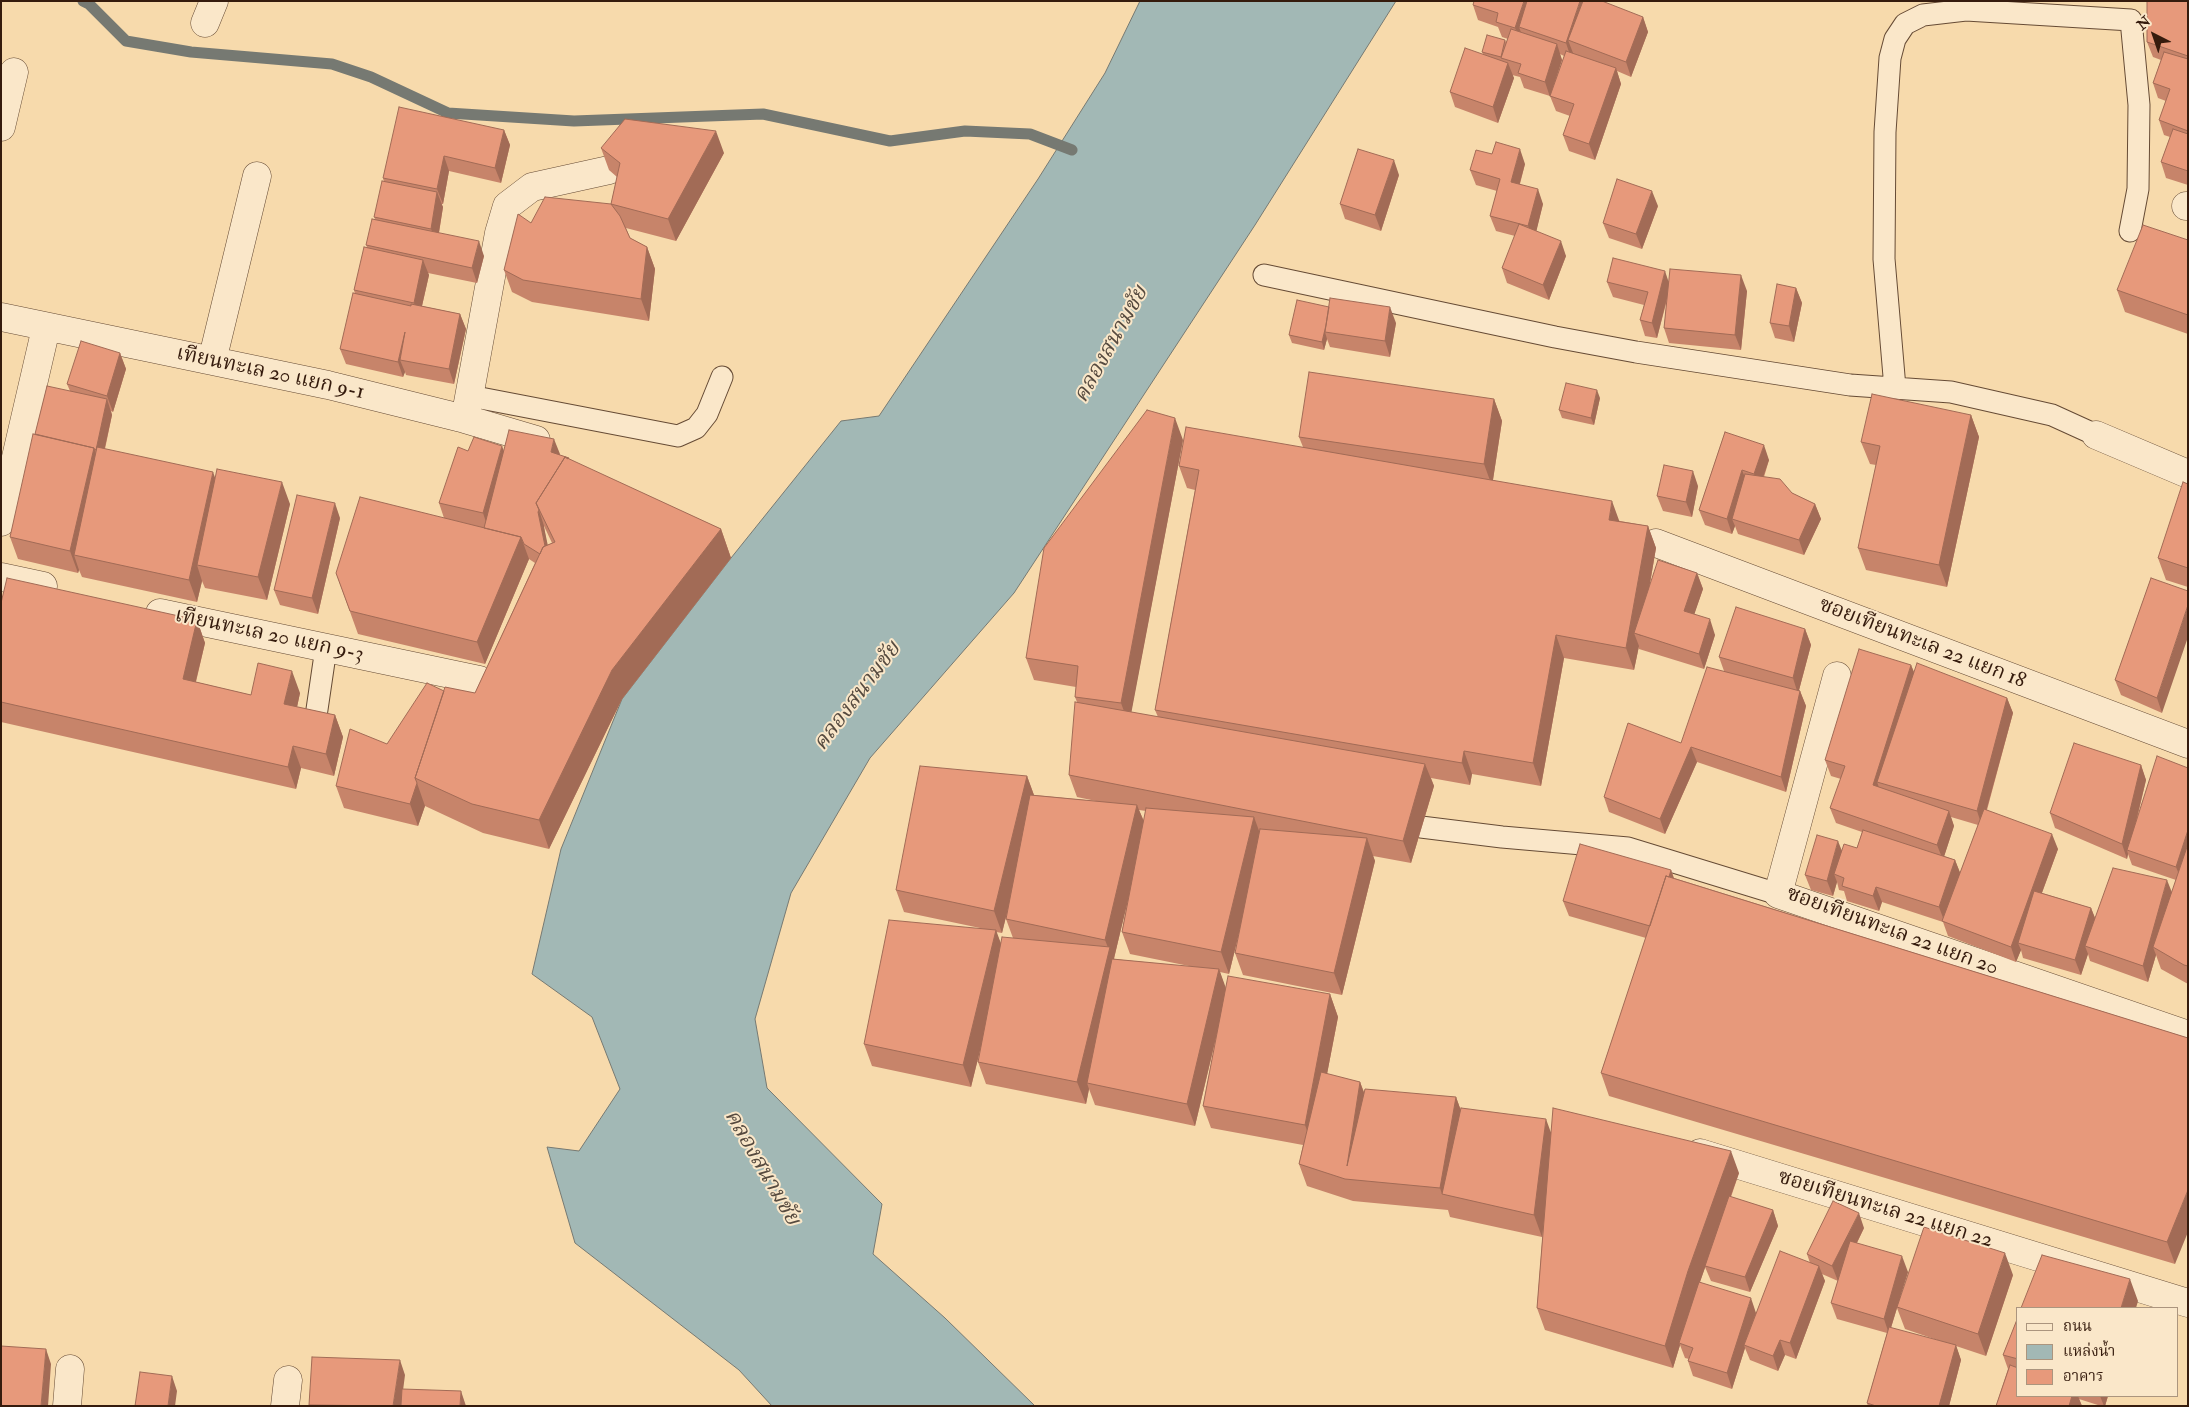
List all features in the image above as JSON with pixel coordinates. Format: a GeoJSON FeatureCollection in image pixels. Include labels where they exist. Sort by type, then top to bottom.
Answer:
{"type":"FeatureCollection","features":[{"type":"Feature","properties":{"kind":"street"},"geometry":{"type":"LineString","coordinates":[[1,127],[14,72]]}},
{"type":"Feature","properties":{"kind":"street"},"geometry":{"type":"LineString","coordinates":[[467,407],[499,233],[507,206],[532,188],[609,170]]}},
{"type":"Feature","properties":{"kind":"street"},"geometry":{"type":"LineString","coordinates":[[212,361],[257,176]]}},
{"type":"Feature","properties":{"kind":"street","name":"เทียนทะเล 20 แยก 9-1"},"geometry":{"type":"LineString","coordinates":[[1,318],[328,385],[467,407],[536,440]]}},
{"type":"Feature","properties":{"kind":"street"},"geometry":{"type":"LineString","coordinates":[[1,522],[46,328]]}},
{"type":"Feature","properties":{"kind":"street"},"geometry":{"type":"LineString","coordinates":[[2096,435],[2188,474]]}},
{"type":"Feature","properties":{"kind":"street","name":"ซอยเทียนทะเล 22 แยก 18"},"geometry":{"type":"LineString","coordinates":[[1656,543],[2188,744]]}},
{"type":"Feature","properties":{"kind":"street"},"geometry":{"type":"LineString","coordinates":[[1,577],[67,592]]}},
{"type":"Feature","properties":{"kind":"street","name":"เทียนทะเล 20 แยก 9-3"},"geometry":{"type":"LineString","coordinates":[[134,607],[479,680]]}},
{"type":"Feature","properties":{"kind":"street","name":"ซอยเทียนทะเล 22 แยก 20"},"geometry":{"type":"LineString","coordinates":[[1837,676],[1778,894],[2188,1035]]}},
{"type":"Feature","properties":{"kind":"street","name":"ซอยเทียนทะเล 22 แยก 22"},"geometry":{"type":"LineString","coordinates":[[1675,1146],[2188,1303]]}},
{"type":"Feature","properties":{"kind":"street"},"geometry":{"type":"LineString","coordinates":[[67,1406],[70,1369]]}},
{"type":"Feature","properties":{"kind":"lane"},"geometry":{"type":"LineString","coordinates":[[1895,388],[1884,259],[1885,132],[1890,58],[1895,39],[1905,24],[1923,15],[1966,10],[2131,20],[2140,105],[2138,189],[2130,231]]}},
{"type":"Feature","properties":{"kind":"lane"},"geometry":{"type":"LineString","coordinates":[[1264,275],[1555,337],[1636,352],[1850,385],[1951,392],[2052,415],[2096,435]]}},
{"type":"Feature","properties":{"kind":"lane"},"geometry":{"type":"LineString","coordinates":[[467,407],[678,436],[696,428],[702,421],[707,414],[722,377]]}},
{"type":"Feature","properties":{"kind":"lane"},"geometry":{"type":"LineString","coordinates":[[315,723],[326,648]]}},
{"type":"Feature","properties":{"kind":"lane"},"geometry":{"type":"LineString","coordinates":[[1421,827],[1502,837],[1628,848],[1778,894]]}},
{"type":"Feature","properties":{"kind":"water","name":"คลองสนามชัย"},"geometry":{"type":"Polygon","coordinates":[[[1140,1],[1396,1],[1255,225],[1014,593],[870,758],[791,893],[755,1019],[767,1088],[882,1204],[873,1254],[945,1318],[1035,1406],[772,1406],[739,1370],[575,1243],[547,1147],[579,1151],[620,1089],[592,1017],[532,974],[561,849],[622,699],[731,558],[841,421],[879,416],[1038,179],[1105,73],[1140,1]]]}},
{"type":"Feature","properties":{"kind":"building"},"geometry":{"type":"Polygon","coordinates":[[[1474,1],[1524,1],[1515,28],[1496,22],[1498,13],[1473,5],[1474,1]]]}},
{"type":"Feature","properties":{"kind":"building"},"geometry":{"type":"Polygon","coordinates":[[[1527,1],[1580,1],[1566,43],[1519,27],[1527,1]]]}},
{"type":"Feature","properties":{"kind":"building"},"geometry":{"type":"Polygon","coordinates":[[[1583,1],[1602,1],[1643,17],[1626,62],[1568,40],[1583,1]]]}},
{"type":"Feature","properties":{"kind":"building"},"geometry":{"type":"Polygon","coordinates":[[[2147,1],[2188,1],[2188,56],[2147,42],[2147,1]]]}},
{"type":"Feature","properties":{"kind":"building"},"geometry":{"type":"Polygon","coordinates":[[[1511,29],[1557,44],[1545,82],[1518,73],[1521,64],[1501,58],[1511,29]]]}},
{"type":"Feature","properties":{"kind":"building"},"geometry":{"type":"Polygon","coordinates":[[[1487,35],[1505,40],[1501,57],[1482,52],[1487,35]]]}},
{"type":"Feature","properties":{"kind":"building"},"geometry":{"type":"Polygon","coordinates":[[[1465,48],[1508,63],[1493,107],[1450,92],[1465,48]]]}},
{"type":"Feature","properties":{"kind":"building"},"geometry":{"type":"Polygon","coordinates":[[[1566,51],[1616,68],[1589,144],[1563,135],[1574,104],[1550,96],[1566,51]]]}},
{"type":"Feature","properties":{"kind":"building"},"geometry":{"type":"Polygon","coordinates":[[[2164,52],[2188,59],[2188,131],[2159,120],[2170,89],[2153,83],[2164,52]]]}},
{"type":"Feature","properties":{"kind":"building"},"geometry":{"type":"Polygon","coordinates":[[[399,107],[504,130],[495,168],[444,156],[437,189],[383,178],[399,107]]]}},
{"type":"Feature","properties":{"kind":"building"},"geometry":{"type":"Polygon","coordinates":[[[625,119],[716,131],[668,219],[611,204],[620,163],[601,148],[625,119]]]}},
{"type":"Feature","properties":{"kind":"building"},"geometry":{"type":"Polygon","coordinates":[[[2173,129],[2188,134],[2188,171],[2161,162],[2173,129]]]}},
{"type":"Feature","properties":{"kind":"building"},"geometry":{"type":"Polygon","coordinates":[[[1496,142],[1520,149],[1511,182],[1538,189],[1528,226],[1490,216],[1500,179],[1470,170],[1476,150],[1492,154],[1496,142]]]}},
{"type":"Feature","properties":{"kind":"building"},"geometry":{"type":"Polygon","coordinates":[[[1358,149],[1394,160],[1375,215],[1340,204],[1358,149]]]}},
{"type":"Feature","properties":{"kind":"building"},"geometry":{"type":"Polygon","coordinates":[[[1617,179],[1652,191],[1636,234],[1603,223],[1617,179]]]}},
{"type":"Feature","properties":{"kind":"building"},"geometry":{"type":"Polygon","coordinates":[[[382,181],[437,192],[431,229],[374,217],[382,181]]]}},
{"type":"Feature","properties":{"kind":"building"},"geometry":{"type":"Polygon","coordinates":[[[545,197],[611,204],[620,216],[630,238],[647,247],[641,299],[523,280],[504,270],[518,214],[531,223],[545,197]]]}},
{"type":"Feature","properties":{"kind":"building"},"geometry":{"type":"Polygon","coordinates":[[[372,219],[479,241],[472,268],[366,245],[372,219]]]}},
{"type":"Feature","properties":{"kind":"building"},"geometry":{"type":"Polygon","coordinates":[[[1519,224],[1561,241],[1543,285],[1502,268],[1519,224]]]}},
{"type":"Feature","properties":{"kind":"building"},"geometry":{"type":"Polygon","coordinates":[[[2143,225],[2188,240],[2188,315],[2117,290],[2143,225]]]}},
{"type":"Feature","properties":{"kind":"building"},"geometry":{"type":"Polygon","coordinates":[[[364,247],[423,260],[414,303],[354,290],[364,247]]]}},
{"type":"Feature","properties":{"kind":"building"},"geometry":{"type":"Polygon","coordinates":[[[1613,258],[1665,271],[1652,323],[1640,320],[1648,292],[1607,282],[1613,258]]]}},
{"type":"Feature","properties":{"kind":"building"},"geometry":{"type":"Polygon","coordinates":[[[1670,269],[1741,275],[1735,335],[1664,328],[1670,269]]]}},
{"type":"Feature","properties":{"kind":"building"},"geometry":{"type":"Polygon","coordinates":[[[1777,284],[1796,288],[1789,326],[1770,323],[1777,284]]]}},
{"type":"Feature","properties":{"kind":"building"},"geometry":{"type":"Polygon","coordinates":[[[353,293],[411,306],[411,304],[460,314],[449,369],[400,360],[405,332],[398,362],[340,349],[353,293]]]}},
{"type":"Feature","properties":{"kind":"building"},"geometry":{"type":"Polygon","coordinates":[[[1330,298],[1390,307],[1385,341],[1325,332],[1330,298]]]}},
{"type":"Feature","properties":{"kind":"building"},"geometry":{"type":"Polygon","coordinates":[[[1297,300],[1329,307],[1322,342],[1289,335],[1297,300]]]}},
{"type":"Feature","properties":{"kind":"building"},"geometry":{"type":"Polygon","coordinates":[[[81,341],[120,353],[107,396],[67,384],[81,341]]]}},
{"type":"Feature","properties":{"kind":"building"},"geometry":{"type":"Polygon","coordinates":[[[1309,372],[1494,399],[1484,464],[1299,437],[1309,372]]]}},
{"type":"Feature","properties":{"kind":"building"},"geometry":{"type":"Polygon","coordinates":[[[1566,383],[1597,390],[1591,418],[1559,410],[1566,383]]]}},
{"type":"Feature","properties":{"kind":"building"},"geometry":{"type":"Polygon","coordinates":[[[47,386],[107,399],[96,450],[35,434],[47,386]]]}},
{"type":"Feature","properties":{"kind":"building"},"geometry":{"type":"Polygon","coordinates":[[[1872,394],[1971,415],[1939,565],[1858,548],[1880,446],[1861,442],[1872,394]]]}},
{"type":"Feature","properties":{"kind":"building"},"geometry":{"type":"Polygon","coordinates":[[[1147,410],[1175,418],[1121,703],[1075,697],[1078,666],[1026,658],[1044,548],[1147,410]]]}},
{"type":"Feature","properties":{"kind":"building"},"geometry":{"type":"Polygon","coordinates":[[[1186,427],[1612,501],[1609,520],[1648,526],[1626,648],[1556,635],[1533,763],[1464,751],[1462,763],[1155,710],[1199,470],[1179,466],[1186,427]]]}},
{"type":"Feature","properties":{"kind":"building"},"geometry":{"type":"Polygon","coordinates":[[[509,430],[554,439],[551,452],[569,458],[565,457],[536,503],[539,510],[545,546],[540,554],[524,544],[521,537],[484,528],[509,430]]]}},
{"type":"Feature","properties":{"kind":"building"},"geometry":{"type":"Polygon","coordinates":[[[1725,432],[1764,445],[1754,474],[1742,470],[1727,519],[1699,510],[1725,432]]]}},
{"type":"Feature","properties":{"kind":"building"},"geometry":{"type":"Polygon","coordinates":[[[33,434],[94,448],[70,551],[10,537],[33,434]]]}},
{"type":"Feature","properties":{"kind":"building"},"geometry":{"type":"Polygon","coordinates":[[[474,437],[502,446],[483,513],[439,503],[458,447],[468,451],[474,437]]]}},
{"type":"Feature","properties":{"kind":"building"},"geometry":{"type":"Polygon","coordinates":[[[97,447],[213,472],[189,580],[74,555],[97,447]]]}},
{"type":"Feature","properties":{"kind":"building"},"geometry":{"type":"Polygon","coordinates":[[[565,457],[721,529],[612,670],[539,820],[472,804],[415,778],[445,687],[475,693],[543,547],[555,542],[536,503],[565,457]]]}},
{"type":"Feature","properties":{"kind":"building"},"geometry":{"type":"Polygon","coordinates":[[[1664,465],[1693,471],[1686,502],[1657,496],[1664,465]]]}},
{"type":"Feature","properties":{"kind":"building"},"geometry":{"type":"Polygon","coordinates":[[[217,469],[282,482],[258,577],[197,565],[217,469]]]}},
{"type":"Feature","properties":{"kind":"building"},"geometry":{"type":"Polygon","coordinates":[[[1745,474],[1780,479],[1792,493],[1815,504],[1799,540],[1732,519],[1745,474]]]}},
{"type":"Feature","properties":{"kind":"building"},"geometry":{"type":"Polygon","coordinates":[[[2183,482],[2188,484],[2188,568],[2158,558],[2183,482]]]}},
{"type":"Feature","properties":{"kind":"building"},"geometry":{"type":"Polygon","coordinates":[[[297,495],[335,503],[312,598],[274,590],[297,495]]]}},
{"type":"Feature","properties":{"kind":"building"},"geometry":{"type":"Polygon","coordinates":[[[360,497],[521,537],[477,642],[350,611],[336,573],[360,497]]]}},
{"type":"Feature","properties":{"kind":"building"},"geometry":{"type":"Polygon","coordinates":[[[1658,560],[1697,573],[1684,611],[1710,619],[1699,654],[1634,633],[1658,560]]]}},
{"type":"Feature","properties":{"kind":"building"},"geometry":{"type":"Polygon","coordinates":[[[7,578],[197,620],[183,679],[251,695],[258,663],[292,671],[284,704],[335,715],[326,754],[293,746],[288,767],[1,702],[1,603],[7,578]]]}},
{"type":"Feature","properties":{"kind":"building"},"geometry":{"type":"Polygon","coordinates":[[[2151,578],[2188,591],[2188,605],[2157,698],[2115,680],[2151,578]]]}},
{"type":"Feature","properties":{"kind":"building"},"geometry":{"type":"Polygon","coordinates":[[[1736,607],[1805,629],[1793,678],[1719,657],[1736,607]]]}},
{"type":"Feature","properties":{"kind":"building"},"geometry":{"type":"Polygon","coordinates":[[[1859,649],[1911,665],[1873,785],[1949,811],[1937,845],[1830,808],[1845,766],[1825,760],[1859,649]]]}},
{"type":"Feature","properties":{"kind":"building"},"geometry":{"type":"Polygon","coordinates":[[[1917,663],[2007,698],[1977,811],[1877,782],[1917,663]]]}},
{"type":"Feature","properties":{"kind":"building"},"geometry":{"type":"Polygon","coordinates":[[[1707,667],[1800,691],[1781,777],[1691,747],[1660,819],[1604,797],[1628,723],[1681,743],[1707,667]]]}},
{"type":"Feature","properties":{"kind":"building"},"geometry":{"type":"Polygon","coordinates":[[[427,683],[444,691],[415,778],[417,783],[410,804],[336,786],[350,729],[387,744],[427,683]]]}},
{"type":"Feature","properties":{"kind":"building"},"geometry":{"type":"Polygon","coordinates":[[[1075,702],[1425,764],[1403,841],[1069,775],[1075,702]]]}},
{"type":"Feature","properties":{"kind":"building"},"geometry":{"type":"Polygon","coordinates":[[[2074,743],[2141,765],[2122,844],[2050,813],[2074,743]]]}},
{"type":"Feature","properties":{"kind":"building"},"geometry":{"type":"Polygon","coordinates":[[[2157,756],[2188,768],[2188,830],[2176,867],[2127,850],[2157,756]]]}},
{"type":"Feature","properties":{"kind":"building"},"geometry":{"type":"Polygon","coordinates":[[[920,766],[1027,776],[994,911],[896,890],[920,766]]]}},
{"type":"Feature","properties":{"kind":"building"},"geometry":{"type":"Polygon","coordinates":[[[1030,795],[1137,805],[1105,940],[1006,919],[1030,795]]]}},
{"type":"Feature","properties":{"kind":"building"},"geometry":{"type":"Polygon","coordinates":[[[1146,808],[1254,817],[1221,952],[1122,932],[1146,808]]]}},
{"type":"Feature","properties":{"kind":"building"},"geometry":{"type":"Polygon","coordinates":[[[1984,809],[2052,834],[2011,947],[1942,921],[1984,809]]]}},
{"type":"Feature","properties":{"kind":"building"},"geometry":{"type":"Polygon","coordinates":[[[1260,829],[1367,838],[1334,973],[1235,953],[1260,829]]]}},
{"type":"Feature","properties":{"kind":"building"},"geometry":{"type":"Polygon","coordinates":[[[1863,830],[1955,860],[1939,907],[1876,887],[1873,896],[1842,886],[1844,878],[1834,874],[1844,844],[1857,848],[1863,830]]]}},
{"type":"Feature","properties":{"kind":"building"},"geometry":{"type":"Polygon","coordinates":[[[1817,835],[1838,841],[1827,881],[1805,875],[1817,835]]]}},
{"type":"Feature","properties":{"kind":"building"},"geometry":{"type":"Polygon","coordinates":[[[1580,844],[1671,870],[1669,877],[1666,876],[1650,926],[1563,901],[1580,844]]]}},
{"type":"Feature","properties":{"kind":"building"},"geometry":{"type":"Polygon","coordinates":[[[2188,844],[2188,966],[2153,947],[2188,844]]]}},
{"type":"Feature","properties":{"kind":"building"},"geometry":{"type":"Polygon","coordinates":[[[2113,868],[2167,880],[2143,966],[2085,946],[2113,868]]]}},
{"type":"Feature","properties":{"kind":"building"},"geometry":{"type":"Polygon","coordinates":[[[1666,876],[2188,1038],[2188,1190],[2167,1242],[1601,1073],[1666,876]]]}},
{"type":"Feature","properties":{"kind":"building"},"geometry":{"type":"Polygon","coordinates":[[[2034,891],[2091,908],[2075,960],[2018,943],[2034,891]]]}},
{"type":"Feature","properties":{"kind":"building"},"geometry":{"type":"Polygon","coordinates":[[[889,920],[996,930],[963,1065],[864,1044],[889,920]]]}},
{"type":"Feature","properties":{"kind":"building"},"geometry":{"type":"Polygon","coordinates":[[[1002,937],[1110,947],[1077,1082],[978,1062],[1002,937]]]}},
{"type":"Feature","properties":{"kind":"building"},"geometry":{"type":"Polygon","coordinates":[[[1112,959],[1219,969],[1187,1104],[1087,1083],[1112,959]]]}},
{"type":"Feature","properties":{"kind":"building"},"geometry":{"type":"Polygon","coordinates":[[[1228,976],[1330,994],[1305,1125],[1203,1106],[1228,976]]]}},
{"type":"Feature","properties":{"kind":"building"},"geometry":{"type":"Polygon","coordinates":[[[1321,1072],[1360,1082],[1347,1166],[1365,1089],[1456,1097],[1440,1188],[1345,1179],[1299,1164],[1321,1072]]]}},
{"type":"Feature","properties":{"kind":"building"},"geometry":{"type":"Polygon","coordinates":[[[1461,1108],[1546,1119],[1534,1215],[1442,1194],[1461,1108]]]}},
{"type":"Feature","properties":{"kind":"building"},"geometry":{"type":"Polygon","coordinates":[[[1553,1108],[1731,1151],[1688,1271],[1665,1346],[1537,1308],[1553,1108]]]}},
{"type":"Feature","properties":{"kind":"building"},"geometry":{"type":"Polygon","coordinates":[[[1729,1196],[1773,1210],[1745,1277],[1705,1266],[1729,1196]]]}},
{"type":"Feature","properties":{"kind":"building"},"geometry":{"type":"Polygon","coordinates":[[[1833,1201],[1859,1213],[1832,1266],[1807,1254],[1833,1201]]]}},
{"type":"Feature","properties":{"kind":"building"},"geometry":{"type":"Polygon","coordinates":[[[1924,1227],[2005,1253],[1978,1334],[1897,1307],[1924,1227]]]}},
{"type":"Feature","properties":{"kind":"building"},"geometry":{"type":"Polygon","coordinates":[[[1850,1241],[1902,1256],[1884,1319],[1831,1303],[1850,1241]]]}},
{"type":"Feature","properties":{"kind":"building"},"geometry":{"type":"Polygon","coordinates":[[[1780,1251],[1819,1266],[1790,1343],[1780,1340],[1773,1356],[1744,1345],[1780,1251]]]}},
{"type":"Feature","properties":{"kind":"building"},"geometry":{"type":"Polygon","coordinates":[[[2042,1255],[2130,1279],[2121,1307],[2021,1307],[2042,1255]]]}},
{"type":"Feature","properties":{"kind":"building"},"geometry":{"type":"Polygon","coordinates":[[[1699,1282],[1751,1298],[1727,1373],[1688,1361],[1693,1348],[1679,1343],[1699,1282]]]}},
{"type":"Feature","properties":{"kind":"building"},"geometry":{"type":"Polygon","coordinates":[[[2016,1322],[2016,1358],[2003,1355],[2016,1322]]]}},
{"type":"Feature","properties":{"kind":"building"},"geometry":{"type":"Polygon","coordinates":[[[1889,1327],[1956,1345],[1939,1406],[1876,1406],[1867,1403],[1889,1327]]]}},
{"type":"Feature","properties":{"kind":"building"},"geometry":{"type":"Polygon","coordinates":[[[1,1346],[46,1349],[41,1406],[1,1406],[1,1346]]]}},
{"type":"Feature","properties":{"kind":"building"},"geometry":{"type":"Polygon","coordinates":[[[312,1357],[400,1360],[393,1406],[309,1405],[312,1357]]]}},
{"type":"Feature","properties":{"kind":"building"},"geometry":{"type":"Polygon","coordinates":[[[2010,1365],[2016,1367],[2016,1397],[2072,1397],[2069,1406],[1996,1406],[2010,1365]]]}},
{"type":"Feature","properties":{"kind":"building"},"geometry":{"type":"Polygon","coordinates":[[[140,1372],[172,1376],[168,1406],[135,1406],[140,1372]]]}},
{"type":"Feature","properties":{"kind":"building"},"geometry":{"type":"Polygon","coordinates":[[[402,1389],[461,1391],[460,1406],[401,1406],[402,1389]]]}},
{"type":"Feature","properties":{"kind":"waterway"},"geometry":{"type":"LineString","coordinates":[[83,1],[89,4],[126,41],[191,52],[332,64],[371,77],[448,113],[574,121],[763,114],[890,141],[965,131],[1030,134],[1072,150]]}}]}
